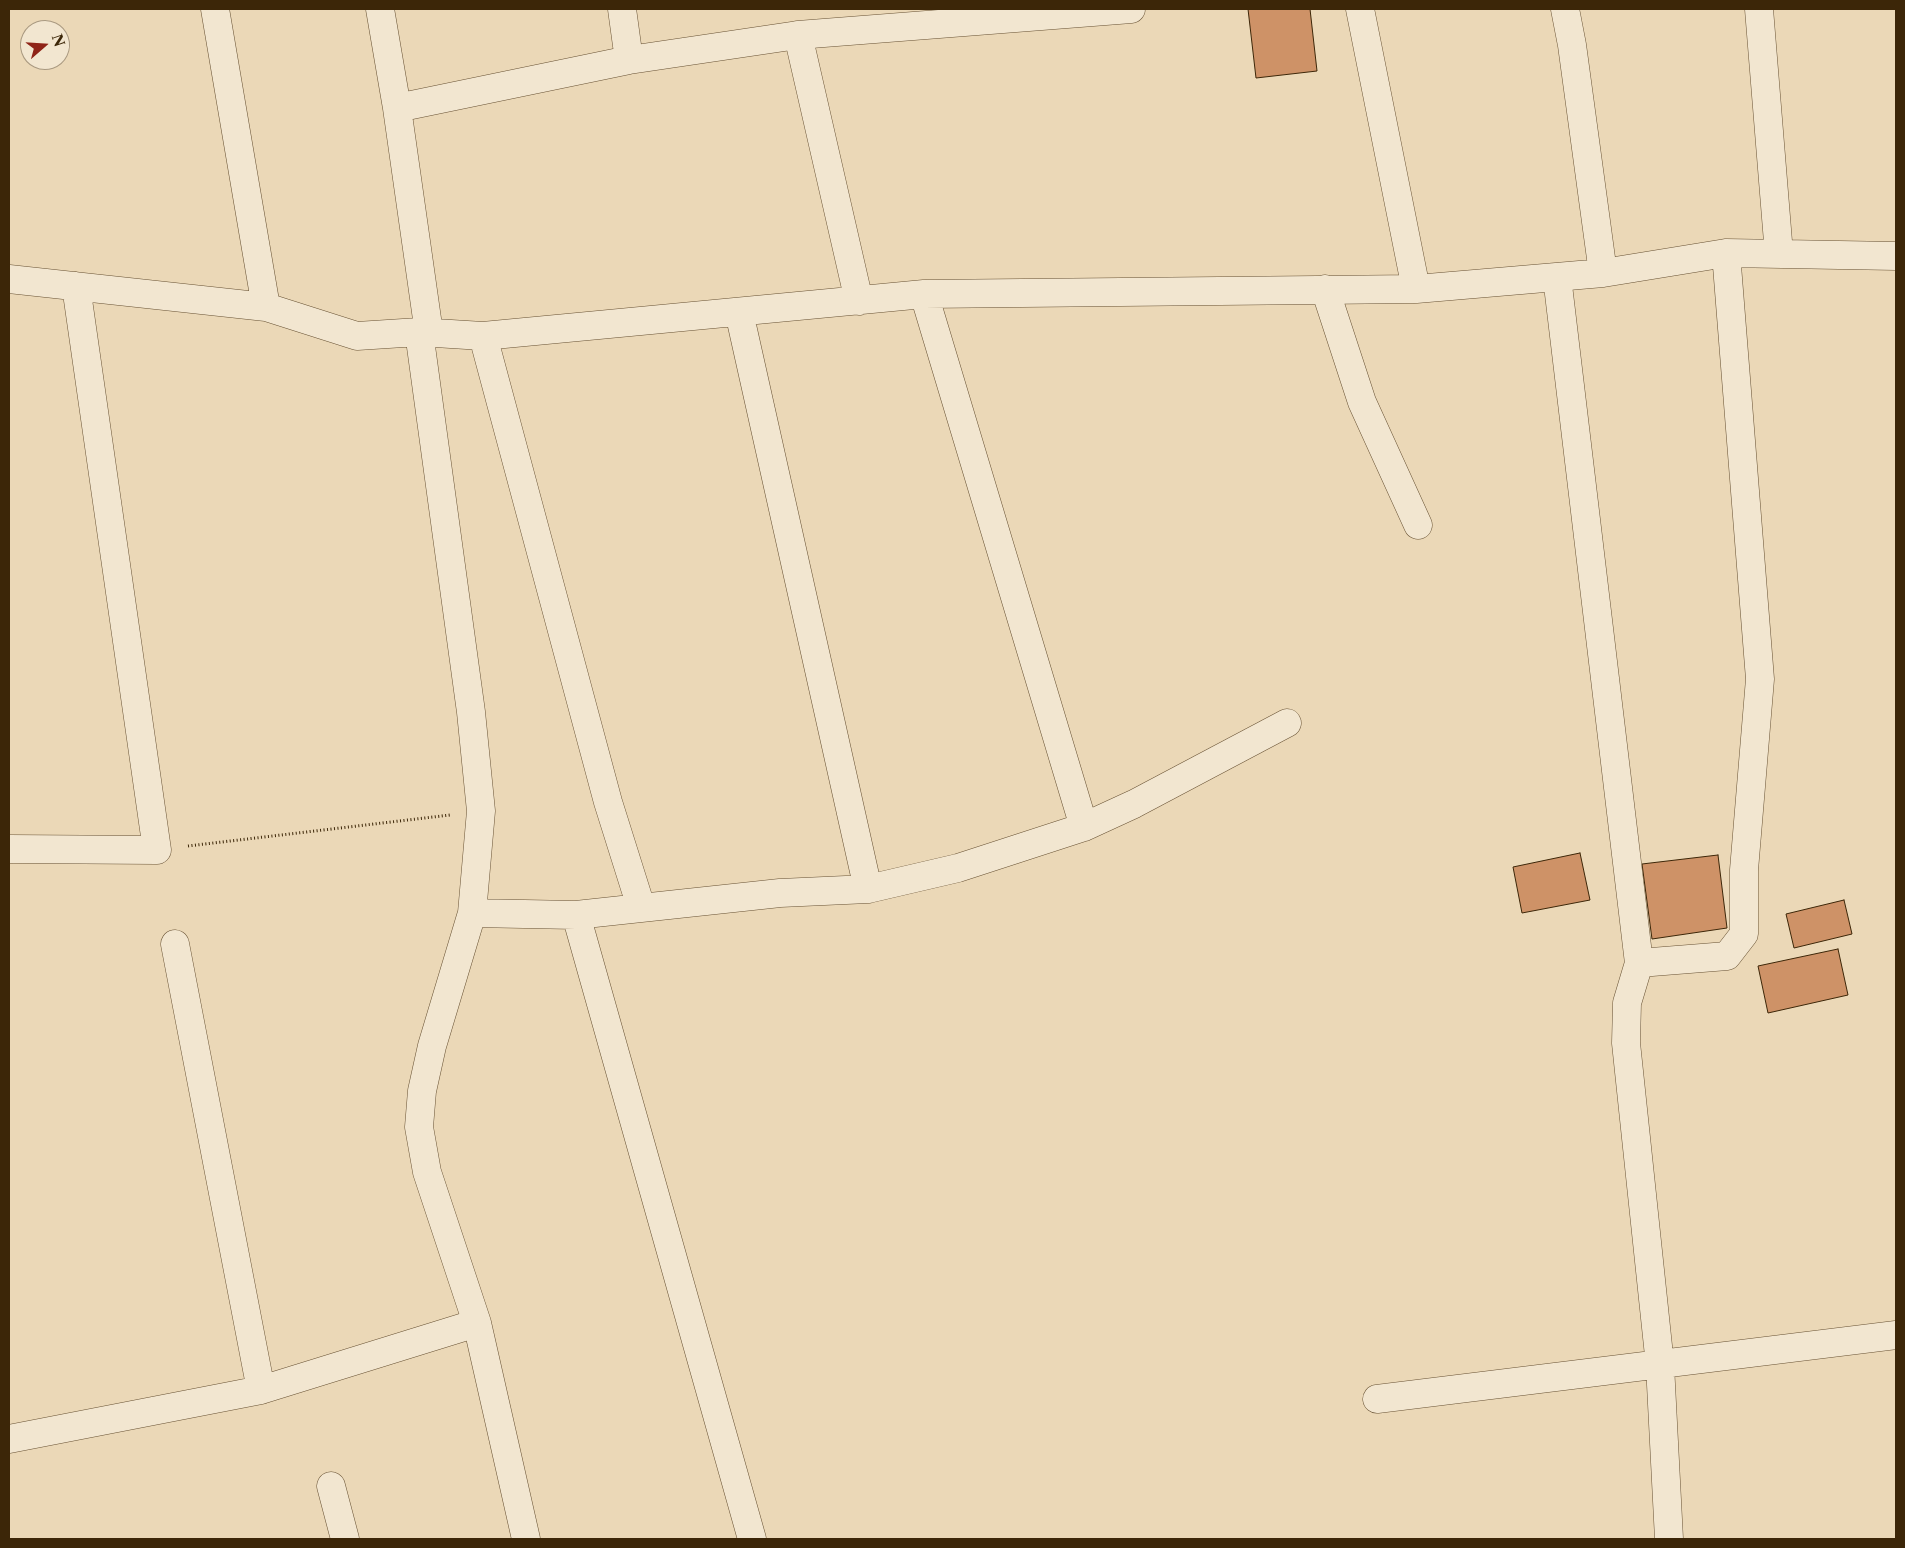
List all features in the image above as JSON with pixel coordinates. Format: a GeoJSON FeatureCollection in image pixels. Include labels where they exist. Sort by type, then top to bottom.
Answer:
{"type":"FeatureCollection","features":[{"type":"Feature","properties":{"kind":"street"},"geometry":{"type":"LineString","coordinates":[[215,9],[266,307]]}},
{"type":"Feature","properties":{"kind":"street"},"geometry":{"type":"LineString","coordinates":[[380,9],[397,108],[471,712],[481,811],[472,913],[432,1046],[422,1091],[419,1127],[427,1172],[477,1323],[526,1539]]}},
{"type":"Feature","properties":{"kind":"street"},"geometry":{"type":"LineString","coordinates":[[622,9],[629,60]]}},
{"type":"Feature","properties":{"kind":"street"},"geometry":{"type":"LineString","coordinates":[[397,108],[629,60],[798,35],[1131,9]]}},
{"type":"Feature","properties":{"kind":"street"},"geometry":{"type":"LineString","coordinates":[[1360,9],[1416,290]]}},
{"type":"Feature","properties":{"kind":"street"},"geometry":{"type":"LineString","coordinates":[[1565,9],[1572,45],[1603,273]]}},
{"type":"Feature","properties":{"kind":"street"},"geometry":{"type":"LineString","coordinates":[[1759,9],[1779,254]]}},
{"type":"Feature","properties":{"kind":"street"},"geometry":{"type":"LineString","coordinates":[[798,35],[859,301]]}},
{"type":"Feature","properties":{"kind":"street"},"geometry":{"type":"LineString","coordinates":[[1639,963],[1727,956],[1744,934],[1744,870],[1760,679],[1726,253]]}},
{"type":"Feature","properties":{"kind":"street"},"geometry":{"type":"LineString","coordinates":[[9,279],[266,307],[357,336],[424,333],[483,336],[924,294],[1325,289],[1416,290],[1603,273],[1726,253],[1896,256]]}},
{"type":"Feature","properties":{"kind":"street"},"geometry":{"type":"LineString","coordinates":[[1557,278],[1639,963],[1628,1003],[1626,1043],[1660,1365],[1669,1539]]}},
{"type":"Feature","properties":{"kind":"street"},"geometry":{"type":"LineString","coordinates":[[9,849],[157,850],[76,286]]}},
{"type":"Feature","properties":{"kind":"street"},"geometry":{"type":"LineString","coordinates":[[1325,289],[1362,402],[1418,525]]}},
{"type":"Feature","properties":{"kind":"street"},"geometry":{"type":"LineString","coordinates":[[924,294],[1084,826]]}},
{"type":"Feature","properties":{"kind":"street"},"geometry":{"type":"LineString","coordinates":[[739,312],[868,889]]}},
{"type":"Feature","properties":{"kind":"street"},"geometry":{"type":"LineString","coordinates":[[483,336],[608,802],[641,907]]}},
{"type":"Feature","properties":{"kind":"street"},"geometry":{"type":"LineString","coordinates":[[472,913],[576,915],[780,894],[868,889],[958,868],[1084,826],[1134,804],[1287,723]]}},
{"type":"Feature","properties":{"kind":"street"},"geometry":{"type":"LineString","coordinates":[[576,915],[752,1539]]}},
{"type":"Feature","properties":{"kind":"street"},"geometry":{"type":"LineString","coordinates":[[176,944],[260,1390]]}},
{"type":"Feature","properties":{"kind":"street"},"geometry":{"type":"LineString","coordinates":[[9,1439],[260,1390],[477,1323]]}},
{"type":"Feature","properties":{"kind":"street"},"geometry":{"type":"LineString","coordinates":[[1377,1399],[1896,1335]]}},
{"type":"Feature","properties":{"kind":"street"},"geometry":{"type":"LineString","coordinates":[[331,1486],[345,1539]]}},
{"type":"Feature","properties":{"kind":"path"},"geometry":{"type":"LineString","coordinates":[[157,850],[481,811]]}},
{"type":"Feature","properties":{"kind":"building"},"geometry":{"type":"Polygon","coordinates":[[[1248,9],[1310,9],[1317,71],[1256,78],[1248,9]]]}},
{"type":"Feature","properties":{"kind":"building"},"geometry":{"type":"Polygon","coordinates":[[[1580,853],[1590,900],[1522,913],[1513,867],[1580,853]]]}},
{"type":"Feature","properties":{"kind":"building"},"geometry":{"type":"Polygon","coordinates":[[[1718,855],[1727,928],[1652,939],[1642,864],[1718,855]]]}},
{"type":"Feature","properties":{"kind":"building"},"geometry":{"type":"Polygon","coordinates":[[[1844,900],[1852,934],[1794,948],[1786,914],[1844,900]]]}},
{"type":"Feature","properties":{"kind":"building"},"geometry":{"type":"Polygon","coordinates":[[[1838,949],[1848,995],[1768,1013],[1758,966],[1838,949]]]}}]}
